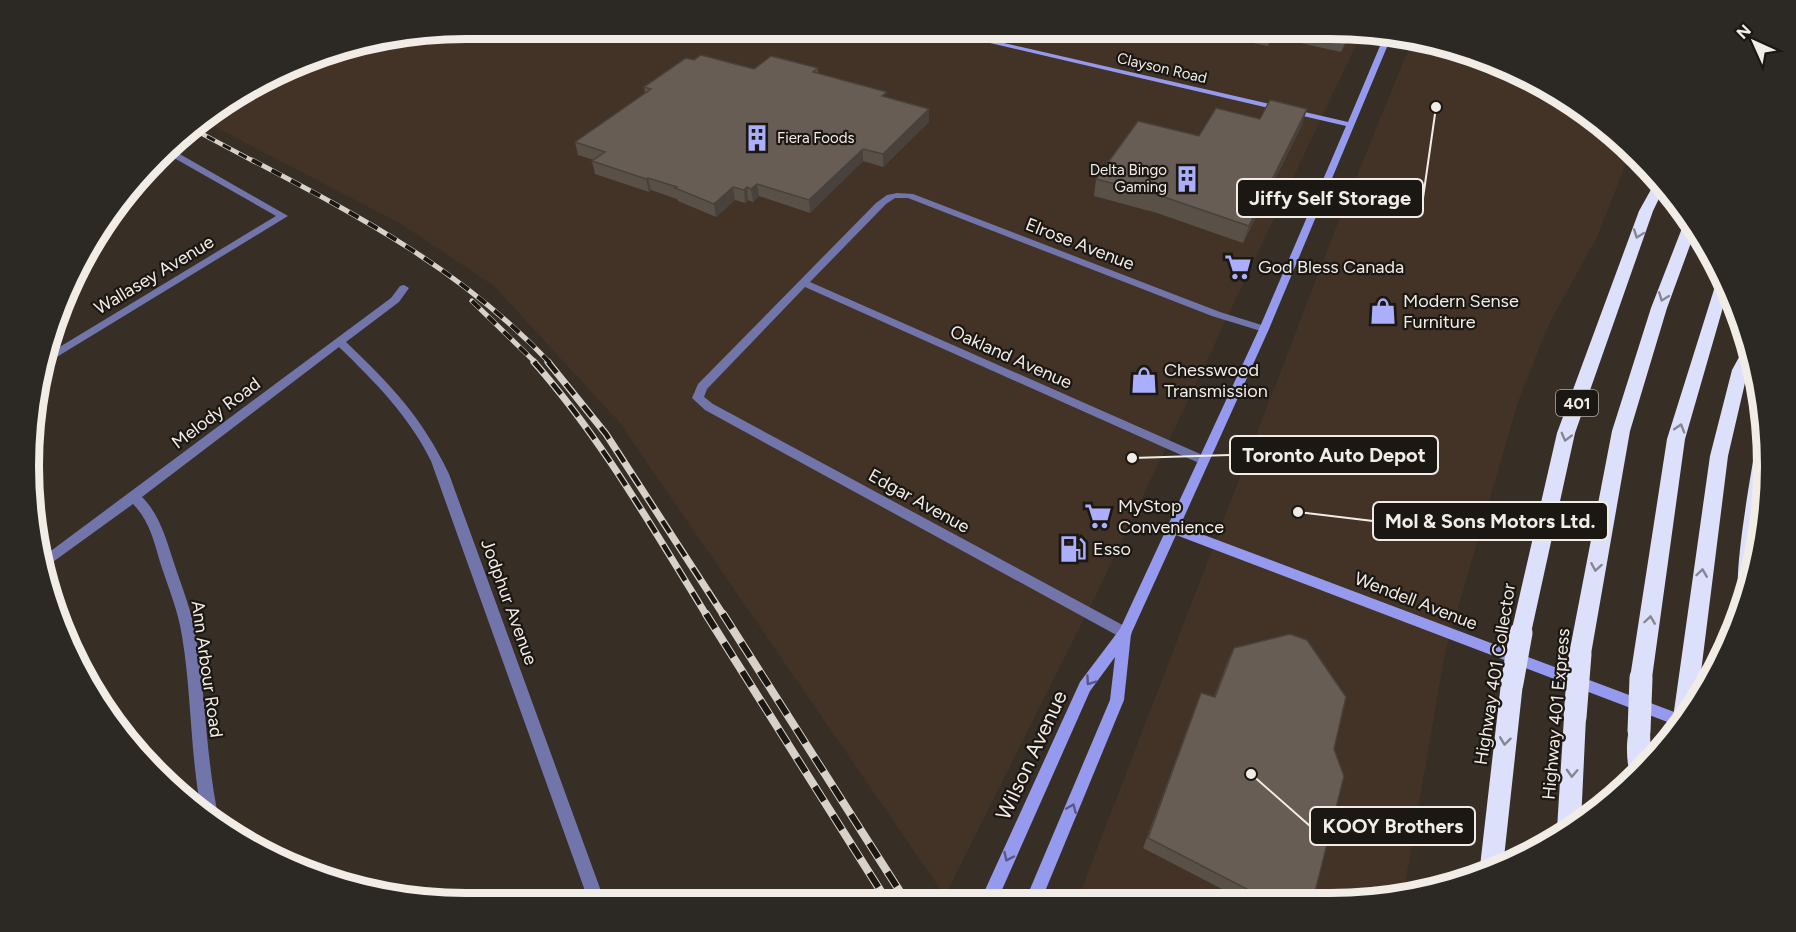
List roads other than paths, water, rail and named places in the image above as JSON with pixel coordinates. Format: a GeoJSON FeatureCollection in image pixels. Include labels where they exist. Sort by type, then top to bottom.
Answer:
{"type":"FeatureCollection","features":[{"type":"Feature","properties":{"kind":"highway"},"geometry":{"type":"LineString","coordinates":[[1646,211],[1650,183]]}},
{"type":"Feature","properties":{"kind":"highway","name":"Highway 401 Collector"},"geometry":{"type":"LineString","coordinates":[[1491,861],[1512,683],[1566,433],[1646,211],[1656,190]]}},
{"type":"Feature","properties":{"kind":"highway","name":"Highway 401 Express"},"geometry":{"type":"LineString","coordinates":[[1570,819],[1580,654],[1621,431],[1659,308],[1687,233]]}},
{"type":"Feature","properties":{"kind":"highway"},"geometry":{"type":"LineString","coordinates":[[1640,760],[1641,678],[1676,439],[1720,293]]}},
{"type":"Feature","properties":{"kind":"highway"},"geometry":{"type":"LineString","coordinates":[[1685,704],[1719,456],[1740,370],[1744,363]]}},
{"type":"Feature","properties":{"kind":"main road","name":"Clayson Road"},"geometry":{"type":"LineString","coordinates":[[978,39],[1350,124]]}},
{"type":"Feature","properties":{"kind":"main road","name":"Wilson Avenue"},"geometry":{"type":"LineString","coordinates":[[992,893],[1085,687],[1125,633],[1264,329],[1385,43]]}},
{"type":"Feature","properties":{"kind":"main road","name":"Wendell Avenue"},"geometry":{"type":"LineString","coordinates":[[1173,528],[1674,718]]}},
{"type":"Feature","properties":{"kind":"main road","name":"Wilson Avenue"},"geometry":{"type":"LineString","coordinates":[[1036,893],[1116,700],[1125,633]]}},
{"type":"Feature","properties":{"kind":"street","name":"Wallasey Avenue"},"geometry":{"type":"LineString","coordinates":[[54,356],[283,216],[175,154]]}},
{"type":"Feature","properties":{"kind":"street","name":"Elrose Avenue"},"geometry":{"type":"LineString","coordinates":[[805,283],[885,199],[900,195],[910,196],[1216,314],[1264,329]]}},
{"type":"Feature","properties":{"kind":"street","name":"Edgar Avenue"},"geometry":{"type":"LineString","coordinates":[[805,283],[702,387],[698,398],[709,407],[1125,633]]}},
{"type":"Feature","properties":{"kind":"street","name":"Oakland Avenue"},"geometry":{"type":"LineString","coordinates":[[805,283],[1203,460]]}},
{"type":"Feature","properties":{"kind":"street","name":"Melody Road"},"geometry":{"type":"LineString","coordinates":[[49,559],[395,300],[404,288]]}},
{"type":"Feature","properties":{"kind":"street","name":"Jodphur Avenue"},"geometry":{"type":"LineString","coordinates":[[340,342],[396,398],[417,425],[443,474],[594,893]]}},
{"type":"Feature","properties":{"kind":"street","name":"Ann Arbour Road"},"geometry":{"type":"LineString","coordinates":[[134,497],[148,509],[157,529],[184,609],[194,675],[201,759],[209,807]]}},
{"type":"Feature","properties":{"kind":"railway"},"geometry":{"type":"LineString","coordinates":[[199,132],[255,162]]}},
{"type":"Feature","properties":{"kind":"railway"},"geometry":{"type":"LineString","coordinates":[[252,160],[372,225],[447,274],[517,330],[550,363]]}},
{"type":"Feature","properties":{"kind":"railway"},"geometry":{"type":"LineString","coordinates":[[472,301],[536,363]]}},
{"type":"Feature","properties":{"kind":"railway"},"geometry":{"type":"LineString","coordinates":[[534,362],[559,391],[604,453],[707,616]]}},
{"type":"Feature","properties":{"kind":"railway"},"geometry":{"type":"LineString","coordinates":[[548,362],[606,434],[724,616]]}},
{"type":"Feature","properties":{"kind":"railway"},"geometry":{"type":"LineString","coordinates":[[706,614],[882,893]]}},
{"type":"Feature","properties":{"kind":"railway"},"geometry":{"type":"LineString","coordinates":[[723,614],[901,893]]}},
{"type":"Feature","properties":{"kind":"place","name":"Jiffy Self Storage"},"geometry":{"type":"Point","coordinates":[1436,107]}},
{"type":"Feature","properties":{"kind":"place","name":"Fiera Foods"},"geometry":{"type":"Point","coordinates":[757,138]}},
{"type":"Feature","properties":{"kind":"place","name":"Delta Bingo Gaming"},"geometry":{"type":"Point","coordinates":[1187,179]}},
{"type":"Feature","properties":{"kind":"place","name":"God Bless Canada"},"geometry":{"type":"Point","coordinates":[1238,267]}},
{"type":"Feature","properties":{"kind":"place","name":"Modern Sense Furniture"},"geometry":{"type":"Point","coordinates":[1383,311]}},
{"type":"Feature","properties":{"kind":"place","name":"Chesswood Transmission"},"geometry":{"type":"Point","coordinates":[1144,380]}},
{"type":"Feature","properties":{"kind":"place","name":"Toronto Auto Depot"},"geometry":{"type":"Point","coordinates":[1132,458]}},
{"type":"Feature","properties":{"kind":"place","name":"Mol & Sons Motors Ltd."},"geometry":{"type":"Point","coordinates":[1298,512]}},
{"type":"Feature","properties":{"kind":"place","name":"MyStop Convenience"},"geometry":{"type":"Point","coordinates":[1098,516]}},
{"type":"Feature","properties":{"kind":"place","name":"Esso"},"geometry":{"type":"Point","coordinates":[1073,549]}},
{"type":"Feature","properties":{"kind":"place","name":"KOOY Brothers"},"geometry":{"type":"Point","coordinates":[1251,774]}}]}
